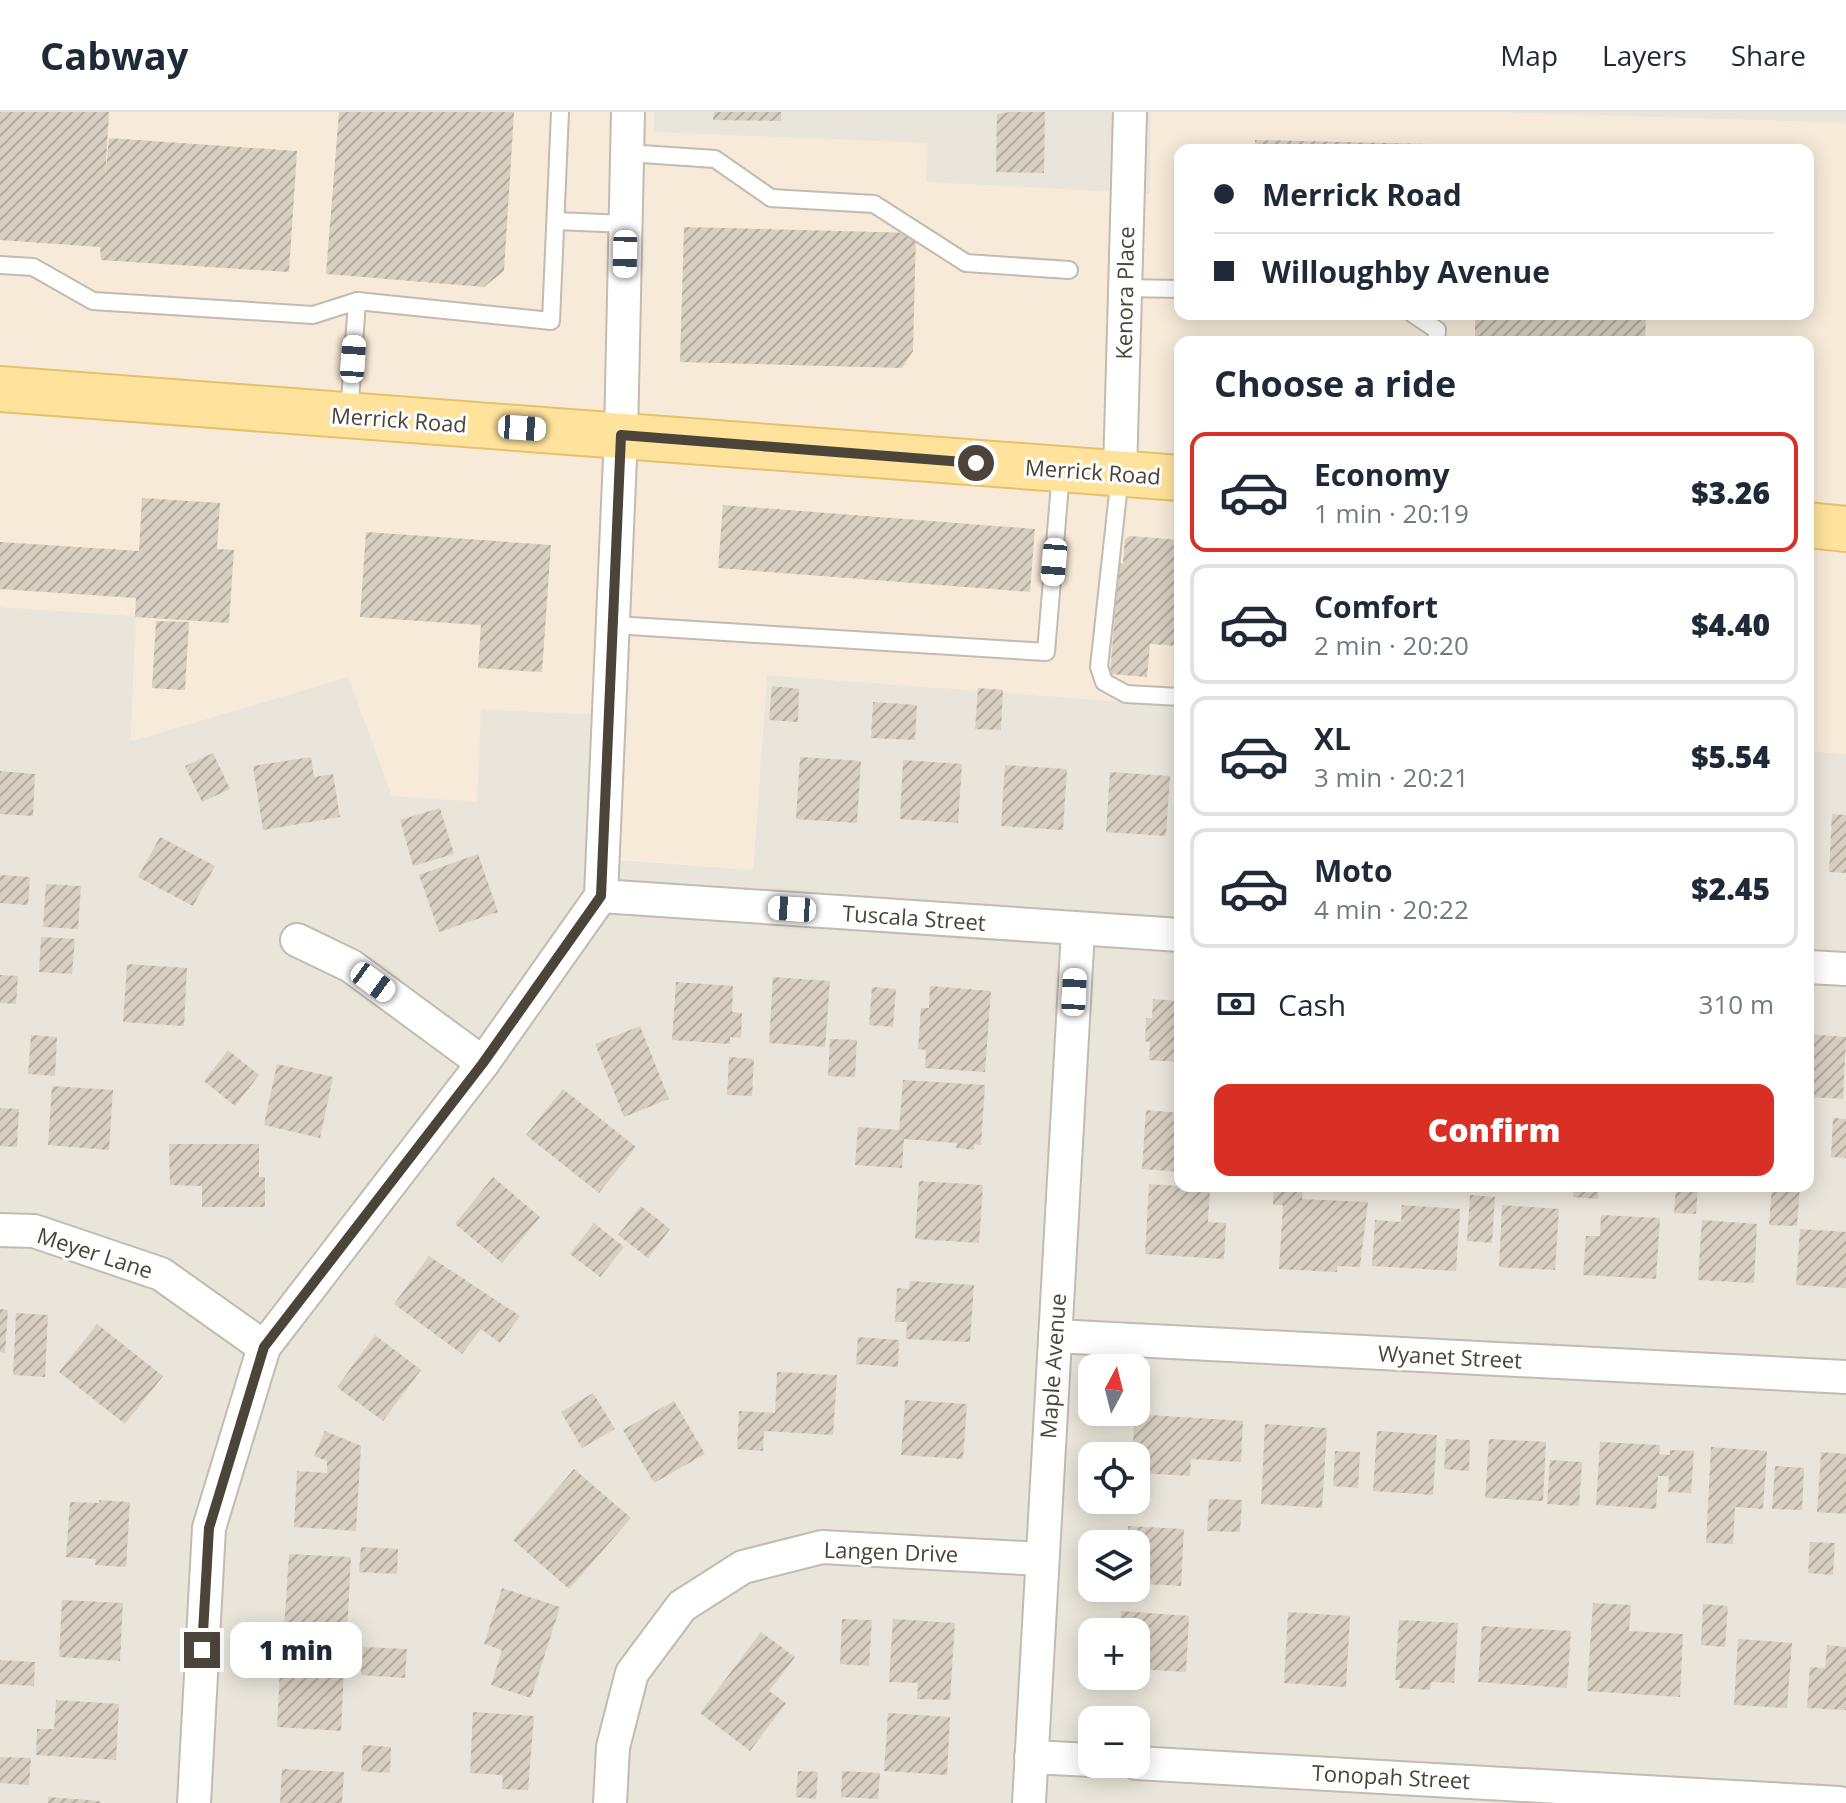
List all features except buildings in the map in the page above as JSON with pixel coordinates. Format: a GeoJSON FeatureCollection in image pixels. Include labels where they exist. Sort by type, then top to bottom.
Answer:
{"type":"FeatureCollection","features":[{"type":"Feature","properties":{"kind":"main road","name":"Merrick Road"},"geometry":{"type":"LineString","coordinates":[[0,389],[1174,478]]}},
{"type":"Feature","properties":{"kind":"main road"},"geometry":{"type":"LineString","coordinates":[[1814,526],[1846,529]]}},
{"type":"Feature","properties":{"kind":"street"},"geometry":{"type":"LineString","coordinates":[[194,1803],[209,1528],[264,1347],[483,1063],[601,896],[621,435],[628,112]]}},
{"type":"Feature","properties":{"kind":"street","name":"Kenora Place"},"geometry":{"type":"LineString","coordinates":[[1120,473],[1130,112]]}},
{"type":"Feature","properties":{"kind":"street","name":"Tuscala Street"},"geometry":{"type":"LineString","coordinates":[[601,896],[1174,935]]}},
{"type":"Feature","properties":{"kind":"street","name":"Maple Avenue"},"geometry":{"type":"LineString","coordinates":[[1029,1803],[1078,930]]}},
{"type":"Feature","properties":{"kind":"street"},"geometry":{"type":"LineString","coordinates":[[297,940],[351,966],[483,1063]]}},
{"type":"Feature","properties":{"kind":"street"},"geometry":{"type":"LineString","coordinates":[[1814,967],[1846,969]]}},
{"type":"Feature","properties":{"kind":"street","name":"Meyer Lane"},"geometry":{"type":"LineString","coordinates":[[0,1230],[34,1231],[161,1274],[264,1347]]}},
{"type":"Feature","properties":{"kind":"street","name":"Wyanet Street"},"geometry":{"type":"LineString","coordinates":[[1055,1336],[1846,1377]]}},
{"type":"Feature","properties":{"kind":"street","name":"Langen Drive"},"geometry":{"type":"LineString","coordinates":[[610,1803],[613,1747],[632,1673],[682,1606],[743,1567],[822,1547],[1041,1559]]}},
{"type":"Feature","properties":{"kind":"street"},"geometry":{"type":"LineString","coordinates":[[1031,1757],[1078,1759]]}},
{"type":"Feature","properties":{"kind":"street","name":"Tonopah Street"},"geometry":{"type":"LineString","coordinates":[[1150,1764],[1839,1803]]}},
{"type":"Feature","properties":{"kind":"lane"},"geometry":{"type":"LineString","coordinates":[[0,265],[33,267],[93,301],[313,315],[357,301],[551,321],[560,112]]}},
{"type":"Feature","properties":{"kind":"lane"},"geometry":{"type":"LineString","coordinates":[[627,153],[715,159],[771,198],[874,204],[966,263],[1069,270]]}},
{"type":"Feature","properties":{"kind":"lane"},"geometry":{"type":"LineString","coordinates":[[556,221],[626,224]]}},
{"type":"Feature","properties":{"kind":"lane"},"geometry":{"type":"LineString","coordinates":[[1125,288],[1174,289]]}},
{"type":"Feature","properties":{"kind":"lane"},"geometry":{"type":"LineString","coordinates":[[349,416],[357,301]]}},
{"type":"Feature","properties":{"kind":"lane"},"geometry":{"type":"LineString","coordinates":[[1422,320],[1437,330],[1436,336]]}},
{"type":"Feature","properties":{"kind":"lane"},"geometry":{"type":"LineString","coordinates":[[614,625],[1046,652],[1061,471]]}},
{"type":"Feature","properties":{"kind":"lane"},"geometry":{"type":"LineString","coordinates":[[1120,473],[1099,667],[1104,682],[1126,694],[1174,697]]}},
{"type":"Feature","properties":{"kind":"shaded area"},"geometry":{"type":"Polygon","coordinates":[[[0,112],[654,112],[654,132],[927,143],[926,182],[1150,194],[1151,112],[1487,112],[1846,123],[1846,754],[1814,751],[1814,336],[1174,336],[1174,706],[767,675],[753,870],[619,859],[628,716],[481,709],[477,802],[392,796],[348,677],[131,741],[136,616],[0,607],[0,112]]]}},
{"type":"Feature","properties":{"kind":"shaded area"},"geometry":{"type":"Polygon","coordinates":[[[654,112],[1151,112],[1150,194],[925,182],[927,144],[653,132],[654,112]]]}},
{"type":"Feature","properties":{"kind":"shaded area"},"geometry":{"type":"Polygon","coordinates":[[[1487,112],[1846,112],[1846,123],[1487,112]]]}},
{"type":"Feature","properties":{"kind":"shaded area"},"geometry":{"type":"Polygon","coordinates":[[[0,607],[136,616],[131,741],[348,677],[481,709],[628,716],[620,860],[753,870],[767,675],[1174,706],[1174,1192],[1814,1192],[1814,751],[1846,754],[1846,1803],[0,1803],[0,607]]]}},
{"type":"Feature","properties":{"kind":"route"},"geometry":{"type":"LineString","coordinates":[[202,1650],[209,1528],[264,1347],[483,1063],[601,896],[621,435],[976,463]]}}]}
